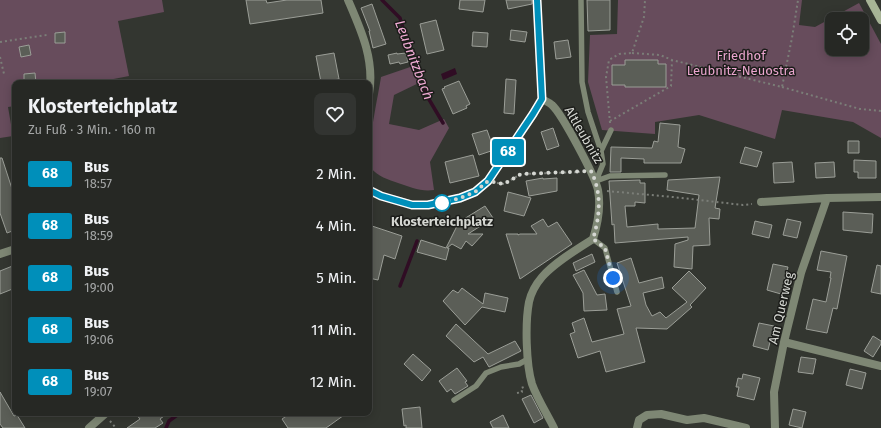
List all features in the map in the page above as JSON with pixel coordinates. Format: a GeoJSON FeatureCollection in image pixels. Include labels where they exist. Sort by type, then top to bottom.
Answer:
{"type":"FeatureCollection","features":[{"type":"Feature","properties":{"kind":"street"},"geometry":{"type":"LineString","coordinates":[[348,0],[361,31],[370,59],[370,80]]}},
{"type":"Feature","properties":{"kind":"street"},"geometry":{"type":"LineString","coordinates":[[372,192],[381,196],[412,205],[428,205],[460,198],[475,192],[488,181],[542,99],[537,0]]}},
{"type":"Feature","properties":{"kind":"street"},"geometry":{"type":"LineString","coordinates":[[870,0],[881,20]]}},
{"type":"Feature","properties":{"kind":"street","name":"Altleubnitz"},"geometry":{"type":"LineString","coordinates":[[542,99],[552,104],[559,114],[596,181],[598,191],[598,221],[593,239]]}},
{"type":"Feature","properties":{"kind":"street"},"geometry":{"type":"LineString","coordinates":[[762,202],[827,198],[881,197]]}},
{"type":"Feature","properties":{"kind":"street","name":"Am Querweg"},"geometry":{"type":"LineString","coordinates":[[775,428],[774,392],[784,342],[801,273],[827,198]]}},
{"type":"Feature","properties":{"kind":"street"},"geometry":{"type":"LineString","coordinates":[[554,428],[532,384],[528,359],[529,301],[534,288],[542,276],[565,257],[593,239]]}},
{"type":"Feature","properties":{"kind":"street"},"geometry":{"type":"LineString","coordinates":[[0,254],[12,250]]}},
{"type":"Feature","properties":{"kind":"street"},"geometry":{"type":"LineString","coordinates":[[784,342],[881,366]]}},
{"type":"Feature","properties":{"kind":"street"},"geometry":{"type":"LineString","coordinates":[[637,428],[639,420],[647,414],[661,414],[687,420],[704,418],[746,428]]}},
{"type":"Feature","properties":{"kind":"street"},"geometry":{"type":"LineString","coordinates":[[89,428],[103,416]]}},
{"type":"Feature","properties":{"kind":"lane"},"geometry":{"type":"LineString","coordinates":[[581,0],[582,82],[588,112],[601,151],[603,164],[596,181]]}},
{"type":"Feature","properties":{"kind":"lane"},"geometry":{"type":"LineString","coordinates":[[601,151],[610,130]]}},
{"type":"Feature","properties":{"kind":"lane"},"geometry":{"type":"LineString","coordinates":[[596,181],[610,176],[665,175]]}},
{"type":"Feature","properties":{"kind":"lane"},"geometry":{"type":"LineString","coordinates":[[593,239],[605,248],[617,292]]}},
{"type":"Feature","properties":{"kind":"lane"},"geometry":{"type":"LineString","coordinates":[[454,400],[476,386],[486,373],[501,367],[519,364],[528,359]]}},
{"type":"Feature","properties":{"kind":"path"},"geometry":{"type":"LineString","coordinates":[[632,53],[644,17],[645,0]]}},
{"type":"Feature","properties":{"kind":"path"},"geometry":{"type":"LineString","coordinates":[[782,87],[798,0]]}},
{"type":"Feature","properties":{"kind":"path"},"geometry":{"type":"LineString","coordinates":[[0,42],[47,35]]}},
{"type":"Feature","properties":{"kind":"path"},"geometry":{"type":"LineString","coordinates":[[610,130],[606,78],[609,60],[619,54],[632,53],[660,55],[672,60],[782,87],[860,109],[881,111]]}},
{"type":"Feature","properties":{"kind":"path"},"geometry":{"type":"LineString","coordinates":[[0,57],[4,74]]}},
{"type":"Feature","properties":{"kind":"path"},"geometry":{"type":"LineString","coordinates":[[610,121],[671,86],[672,60]]}},
{"type":"Feature","properties":{"kind":"path"},"geometry":{"type":"LineString","coordinates":[[424,98],[433,94]]}},
{"type":"Feature","properties":{"kind":"path"},"geometry":{"type":"LineString","coordinates":[[488,181],[504,184],[521,174],[591,171]]}},
{"type":"Feature","properties":{"kind":"path"},"geometry":{"type":"LineString","coordinates":[[610,191],[743,205]]}},
{"type":"Feature","properties":{"kind":"path"},"geometry":{"type":"LineString","coordinates":[[517,393],[522,392]]}},
{"type":"Feature","properties":{"kind":"green space"},"geometry":{"type":"Polygon","coordinates":[[[0,0],[162,0],[164,12],[118,21],[129,76],[108,80],[12,80],[12,106],[8,107],[12,136],[0,138],[0,0]]]}},
{"type":"Feature","properties":{"kind":"green space","name":"Friedhof Leubnitz-Neuostra"},"geometry":{"type":"Polygon","coordinates":[[[618,0],[802,0],[799,25],[815,27],[825,22],[825,56],[869,56],[869,22],[881,44],[881,138],[853,122],[782,110],[775,139],[699,115],[655,122],[655,134],[602,130],[588,82],[590,35],[617,34],[618,0]]]}},
{"type":"Feature","properties":{"kind":"green space","name":"Friedhof Leubnitz-Neuostra"},"geometry":{"type":"Polygon","coordinates":[[[859,3],[864,12],[842,12],[859,3]]]}},
{"type":"Feature","properties":{"kind":"green space"},"geometry":{"type":"Polygon","coordinates":[[[419,64],[425,80],[394,95],[389,124],[419,130],[444,119],[449,128],[430,162],[434,190],[416,189],[387,179],[372,169],[372,132],[381,77],[419,64]]]}},
{"type":"Feature","properties":{"kind":"shaded area"},"geometry":{"type":"Polygon","coordinates":[[[455,68],[457,74],[443,80],[441,74],[455,68]]]}},
{"type":"Feature","properties":{"kind":"building"},"geometry":{"type":"Polygon","coordinates":[[[246,0],[266,0],[267,3],[287,0],[321,0],[323,13],[250,24],[246,0]]]}},
{"type":"Feature","properties":{"kind":"building"},"geometry":{"type":"Polygon","coordinates":[[[460,0],[485,0],[483,12],[459,9],[460,0]]]}},
{"type":"Feature","properties":{"kind":"building"},"geometry":{"type":"Polygon","coordinates":[[[506,0],[532,0],[532,4],[508,9],[506,0]]]}},
{"type":"Feature","properties":{"kind":"building"},"geometry":{"type":"Polygon","coordinates":[[[587,0],[610,0],[610,30],[588,31],[587,0]]]}},
{"type":"Feature","properties":{"kind":"building"},"geometry":{"type":"Polygon","coordinates":[[[372,4],[386,44],[373,48],[370,31],[361,8],[372,4]]]}},
{"type":"Feature","properties":{"kind":"building"},"geometry":{"type":"Polygon","coordinates":[[[436,20],[444,50],[427,54],[420,24],[436,20]]]}},
{"type":"Feature","properties":{"kind":"building"},"geometry":{"type":"Polygon","coordinates":[[[511,30],[527,32],[525,42],[510,40],[511,30]]]}},
{"type":"Feature","properties":{"kind":"building"},"geometry":{"type":"Polygon","coordinates":[[[65,32],[65,43],[55,43],[55,33],[65,32]]]}},
{"type":"Feature","properties":{"kind":"building"},"geometry":{"type":"Polygon","coordinates":[[[473,32],[488,33],[487,47],[472,46],[473,32]]]}},
{"type":"Feature","properties":{"kind":"building"},"geometry":{"type":"Polygon","coordinates":[[[568,40],[571,57],[556,59],[554,42],[568,40]]]}},
{"type":"Feature","properties":{"kind":"building"},"geometry":{"type":"Polygon","coordinates":[[[29,45],[31,55],[21,57],[19,47],[29,45]]]}},
{"type":"Feature","properties":{"kind":"building"},"geometry":{"type":"Polygon","coordinates":[[[334,53],[339,79],[321,80],[316,56],[334,53]]]}},
{"type":"Feature","properties":{"kind":"building"},"geometry":{"type":"Polygon","coordinates":[[[406,53],[408,62],[390,64],[388,55],[406,53]]]}},
{"type":"Feature","properties":{"kind":"building"},"geometry":{"type":"Polygon","coordinates":[[[625,60],[658,60],[658,64],[666,64],[666,87],[625,87],[625,85],[612,85],[612,65],[625,65],[625,60]]]}},
{"type":"Feature","properties":{"kind":"building"},"geometry":{"type":"Polygon","coordinates":[[[35,73],[36,80],[24,80],[24,74],[35,73]]]}},
{"type":"Feature","properties":{"kind":"building"},"geometry":{"type":"Polygon","coordinates":[[[506,79],[516,80],[514,114],[504,113],[506,79]]]}},
{"type":"Feature","properties":{"kind":"building"},"geometry":{"type":"Polygon","coordinates":[[[459,81],[470,104],[466,106],[467,108],[453,114],[442,89],[459,81]]]}},
{"type":"Feature","properties":{"kind":"building"},"geometry":{"type":"Polygon","coordinates":[[[660,123],[680,125],[678,147],[685,149],[681,163],[644,163],[644,159],[621,158],[621,172],[610,172],[611,147],[652,148],[654,141],[658,142],[660,123]]]}},
{"type":"Feature","properties":{"kind":"building"},"geometry":{"type":"Polygon","coordinates":[[[553,128],[559,146],[547,150],[541,132],[553,128]]]}},
{"type":"Feature","properties":{"kind":"building"},"geometry":{"type":"Polygon","coordinates":[[[487,130],[494,150],[479,155],[472,134],[487,130]]]}},
{"type":"Feature","properties":{"kind":"building"},"geometry":{"type":"Polygon","coordinates":[[[848,141],[859,141],[859,153],[848,153],[848,141]]]}},
{"type":"Feature","properties":{"kind":"building"},"geometry":{"type":"Polygon","coordinates":[[[745,147],[762,152],[757,167],[740,163],[745,147]]]}},
{"type":"Feature","properties":{"kind":"building"},"geometry":{"type":"Polygon","coordinates":[[[473,155],[479,176],[450,183],[445,162],[473,155]]]}},
{"type":"Feature","properties":{"kind":"building"},"geometry":{"type":"Polygon","coordinates":[[[0,158],[2,158],[12,189],[12,231],[7,233],[0,213],[0,158]]]}},
{"type":"Feature","properties":{"kind":"building"},"geometry":{"type":"Polygon","coordinates":[[[854,160],[876,161],[876,178],[858,178],[858,172],[854,172],[854,160]]]}},
{"type":"Feature","properties":{"kind":"building"},"geometry":{"type":"Polygon","coordinates":[[[792,162],[794,182],[774,183],[773,163],[792,162]]]}},
{"type":"Feature","properties":{"kind":"building"},"geometry":{"type":"Polygon","coordinates":[[[834,162],[835,177],[816,178],[815,163],[834,162]]]}},
{"type":"Feature","properties":{"kind":"building"},"geometry":{"type":"Polygon","coordinates":[[[720,177],[715,208],[720,209],[719,219],[709,218],[710,245],[693,246],[692,269],[674,267],[675,244],[688,240],[688,237],[615,243],[614,224],[612,225],[609,181],[640,180],[640,183],[645,183],[645,203],[635,202],[635,206],[625,206],[627,227],[658,224],[658,229],[695,228],[699,195],[667,190],[668,180],[720,177]]]}},
{"type":"Feature","properties":{"kind":"building"},"geometry":{"type":"Polygon","coordinates":[[[543,178],[557,178],[557,191],[529,196],[526,181],[543,178]]]}},
{"type":"Feature","properties":{"kind":"building"},"geometry":{"type":"Polygon","coordinates":[[[508,192],[531,198],[524,216],[504,211],[508,192]]]}},
{"type":"Feature","properties":{"kind":"building"},"geometry":{"type":"Polygon","coordinates":[[[485,206],[493,218],[468,234],[483,234],[472,246],[466,241],[461,249],[452,244],[447,248],[449,248],[446,260],[417,252],[421,240],[446,248],[459,222],[485,206]]]}},
{"type":"Feature","properties":{"kind":"building"},"geometry":{"type":"Polygon","coordinates":[[[843,212],[873,214],[872,233],[843,230],[843,212]]]}},
{"type":"Feature","properties":{"kind":"building"},"geometry":{"type":"Polygon","coordinates":[[[543,219],[548,227],[557,222],[572,244],[520,279],[506,234],[537,234],[531,226],[543,219]]]}},
{"type":"Feature","properties":{"kind":"building"},"geometry":{"type":"Polygon","coordinates":[[[787,219],[801,222],[797,238],[783,235],[787,219]]]}},
{"type":"Feature","properties":{"kind":"building"},"geometry":{"type":"Polygon","coordinates":[[[755,221],[772,225],[769,238],[752,234],[755,221]]]}},
{"type":"Feature","properties":{"kind":"building"},"geometry":{"type":"Polygon","coordinates":[[[372,226],[402,236],[395,259],[384,255],[378,280],[372,279],[372,226]]]}},
{"type":"Feature","properties":{"kind":"building"},"geometry":{"type":"Polygon","coordinates":[[[821,251],[847,256],[837,309],[833,308],[827,333],[806,329],[813,299],[826,302],[831,278],[831,272],[817,270],[821,251]]]}},
{"type":"Feature","properties":{"kind":"building"},"geometry":{"type":"Polygon","coordinates":[[[592,254],[595,262],[576,271],[573,263],[592,254]]]}},
{"type":"Feature","properties":{"kind":"building"},"geometry":{"type":"Polygon","coordinates":[[[631,258],[639,283],[662,277],[664,288],[643,293],[646,305],[652,316],[660,312],[666,318],[687,302],[672,288],[689,271],[706,288],[690,305],[692,307],[667,329],[636,328],[645,362],[606,372],[600,351],[578,358],[570,334],[575,332],[572,323],[584,318],[592,342],[624,334],[617,309],[631,306],[617,263],[631,258]]]}},
{"type":"Feature","properties":{"kind":"building"},"geometry":{"type":"Polygon","coordinates":[[[773,264],[788,267],[781,294],[767,290],[773,264]]]}},
{"type":"Feature","properties":{"kind":"building"},"geometry":{"type":"Polygon","coordinates":[[[877,265],[881,266],[881,294],[871,292],[877,265]]]}},
{"type":"Feature","properties":{"kind":"building"},"geometry":{"type":"Polygon","coordinates":[[[12,266],[12,289],[0,294],[0,271],[12,266]]]}},
{"type":"Feature","properties":{"kind":"building"},"geometry":{"type":"Polygon","coordinates":[[[584,270],[597,295],[605,294],[607,310],[584,311],[583,293],[573,275],[584,270]]]}},
{"type":"Feature","properties":{"kind":"building"},"geometry":{"type":"Polygon","coordinates":[[[462,288],[483,304],[485,293],[508,298],[505,312],[482,307],[465,325],[443,301],[453,290],[458,293],[462,288]]]}},
{"type":"Feature","properties":{"kind":"building"},"geometry":{"type":"Polygon","coordinates":[[[759,323],[774,326],[768,350],[753,346],[759,323]]]}},
{"type":"Feature","properties":{"kind":"building"},"geometry":{"type":"Polygon","coordinates":[[[456,324],[488,354],[515,341],[521,351],[489,367],[483,357],[474,362],[446,336],[456,324]]]}},
{"type":"Feature","properties":{"kind":"building"},"geometry":{"type":"Polygon","coordinates":[[[873,336],[881,341],[881,344],[873,357],[864,351],[873,336]]]}},
{"type":"Feature","properties":{"kind":"building"},"geometry":{"type":"Polygon","coordinates":[[[413,354],[431,370],[422,381],[404,364],[413,354]]]}},
{"type":"Feature","properties":{"kind":"building"},"geometry":{"type":"Polygon","coordinates":[[[801,357],[816,359],[813,374],[798,372],[801,357]]]}},
{"type":"Feature","properties":{"kind":"building"},"geometry":{"type":"Polygon","coordinates":[[[457,368],[467,381],[465,382],[468,386],[455,394],[451,389],[447,392],[439,381],[457,368]]]}},
{"type":"Feature","properties":{"kind":"building"},"geometry":{"type":"Polygon","coordinates":[[[850,369],[866,373],[862,389],[846,385],[850,369]]]}},
{"type":"Feature","properties":{"kind":"building"},"geometry":{"type":"Polygon","coordinates":[[[743,374],[760,378],[754,400],[737,396],[739,387],[736,387],[738,378],[742,379],[743,374]]]}},
{"type":"Feature","properties":{"kind":"building"},"geometry":{"type":"Polygon","coordinates":[[[0,392],[12,413],[12,416],[18,416],[25,428],[3,428],[0,424],[0,392]]]}},
{"type":"Feature","properties":{"kind":"building"},"geometry":{"type":"Polygon","coordinates":[[[531,395],[543,418],[534,423],[522,399],[531,395]]]}},
{"type":"Feature","properties":{"kind":"building"},"geometry":{"type":"Polygon","coordinates":[[[420,407],[422,428],[406,428],[406,425],[404,426],[402,409],[420,407]]]}},
{"type":"Feature","properties":{"kind":"building"},"geometry":{"type":"Polygon","coordinates":[[[793,409],[806,412],[802,428],[789,425],[793,409]]]}},
{"type":"Feature","properties":{"kind":"building"},"geometry":{"type":"Polygon","coordinates":[[[503,415],[509,428],[493,428],[490,422],[503,415]]]}},
{"type":"Feature","properties":{"kind":"building"},"geometry":{"type":"Polygon","coordinates":[[[138,416],[164,416],[160,419],[163,423],[155,428],[127,428],[140,419],[138,416]]]}},
{"type":"Feature","properties":{"kind":"building"},"geometry":{"type":"Polygon","coordinates":[[[286,416],[343,416],[326,428],[288,428],[282,419],[286,416]]]}},
{"type":"Feature","properties":{"kind":"waterway","name":"Leubnitzbach"},"geometry":{"type":"LineString","coordinates":[[382,0],[400,18],[413,62],[427,96],[443,123]]}},
{"type":"Feature","properties":{"kind":"waterway","name":"Leubnitzbach"},"geometry":{"type":"LineString","coordinates":[[400,286],[417,241]]}},
{"type":"Feature","properties":{"kind":"waterway","name":"Leubnitzbach"},"geometry":{"type":"LineString","coordinates":[[166,428],[169,421],[176,416]]}},
{"type":"Feature","properties":{"kind":"bus line","name":"68"},"geometry":{"type":"LineString","coordinates":[[372,192],[381,196],[412,205],[428,205],[460,198],[475,192],[488,181],[542,99],[537,0]]}},
{"type":"Feature","properties":{"kind":"place","name":"Klosterteichplatz"},"geometry":{"type":"Point","coordinates":[442,203]}},
{"type":"Feature","properties":{"kind":"route"},"geometry":{"type":"LineString","coordinates":[[442,203],[475,192],[488,181],[504,184],[521,174],[591,171],[596,181],[598,191],[598,221],[593,239],[605,248],[613,278]]}}]}
